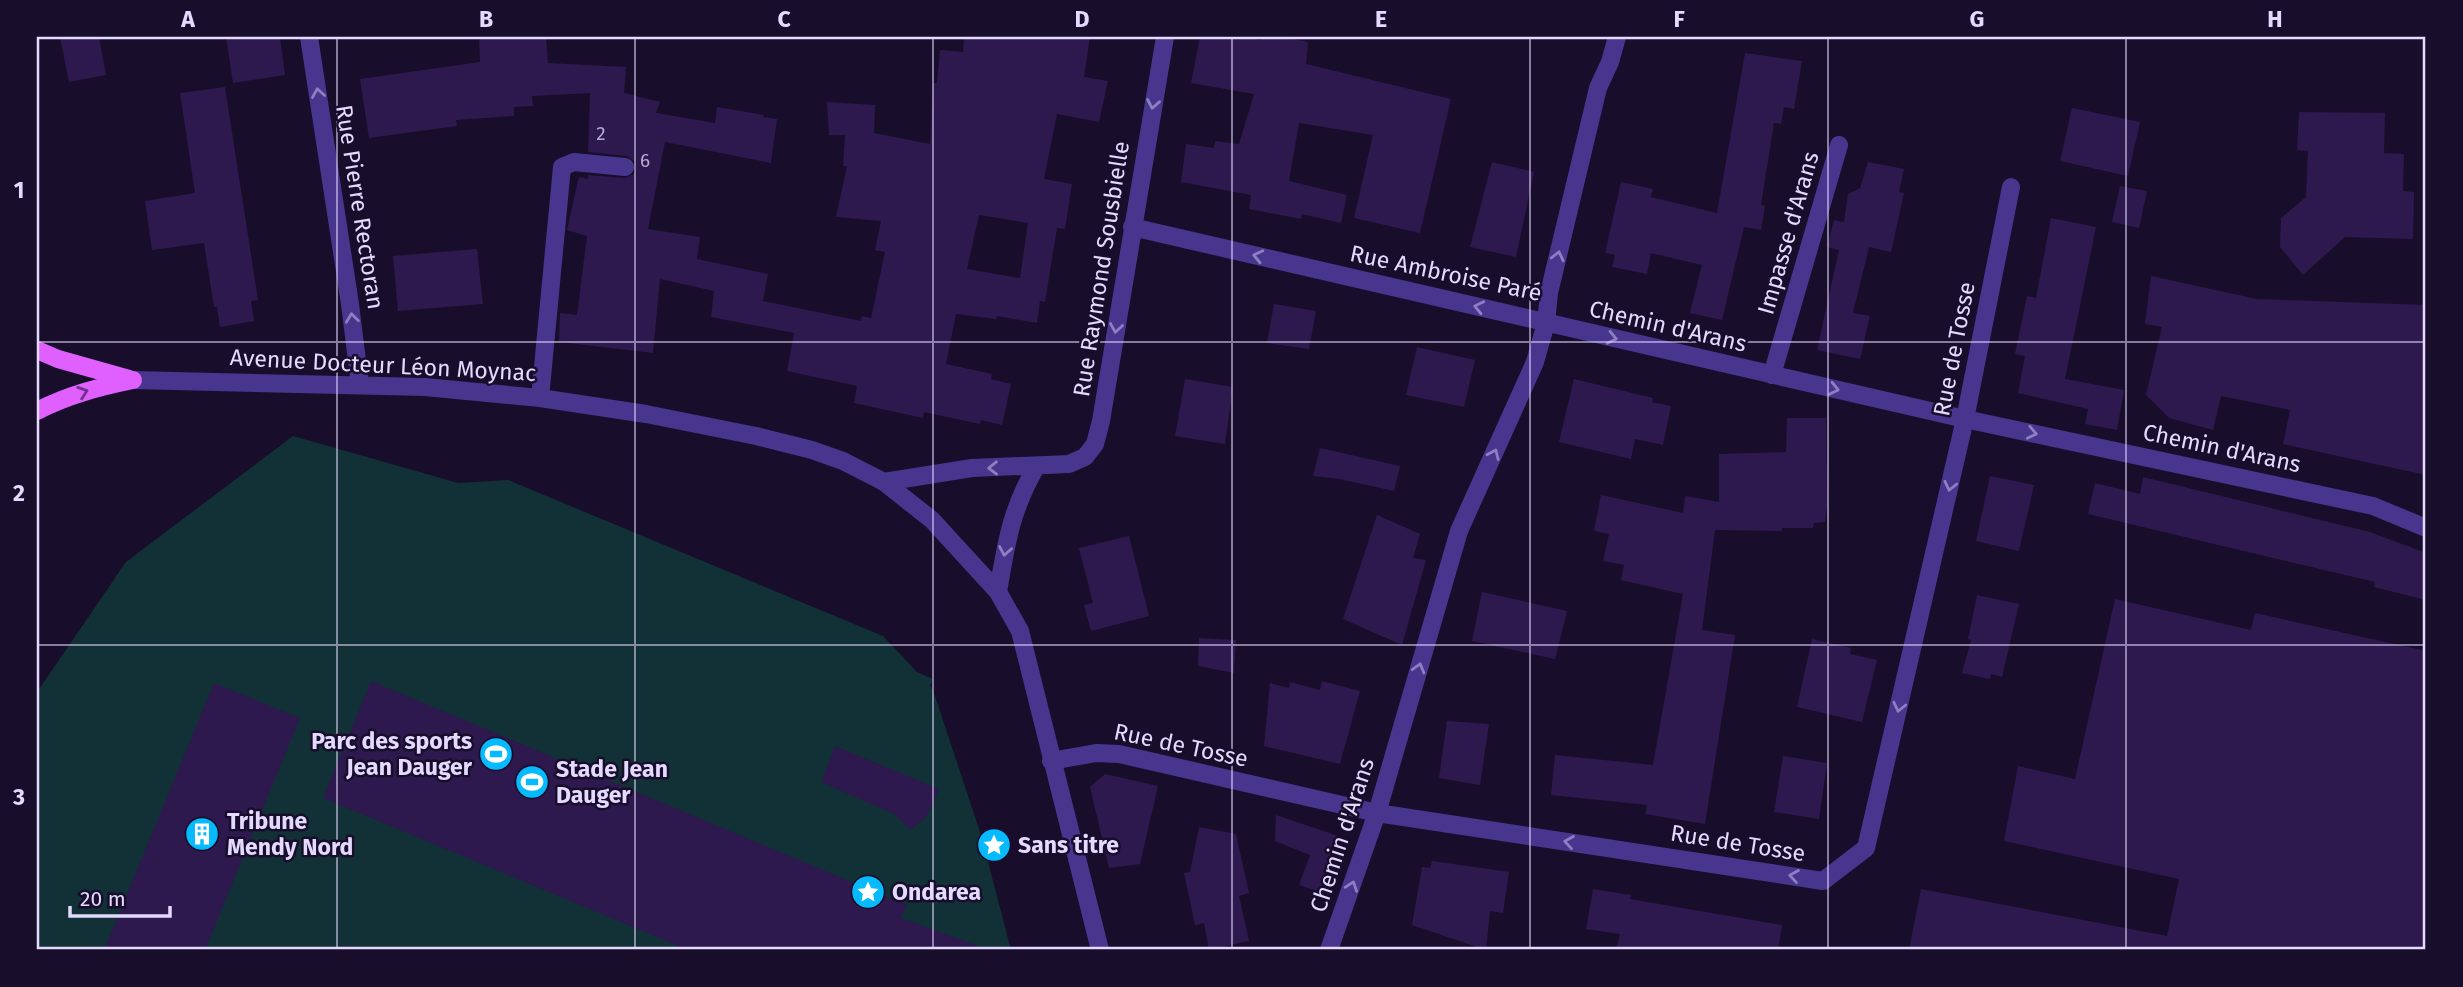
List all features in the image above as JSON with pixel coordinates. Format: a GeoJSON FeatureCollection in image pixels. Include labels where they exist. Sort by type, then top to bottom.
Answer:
{"type":"FeatureCollection","features":[{"type":"Feature","properties":{"kind":"main road"},"geometry":{"type":"LineString","coordinates":[[37,350],[58,359],[132,380]]}},
{"type":"Feature","properties":{"kind":"main road"},"geometry":{"type":"LineString","coordinates":[[37,411],[58,400],[93,388],[132,380]]}},
{"type":"Feature","properties":{"kind":"street","name":"Rue Pierre Rectoran"},"geometry":{"type":"LineString","coordinates":[[309,37],[351,304],[360,385]]}},
{"type":"Feature","properties":{"kind":"street","name":"Rue Raymond Sousbielle"},"geometry":{"type":"LineString","coordinates":[[884,482],[972,468],[1069,464],[1085,457],[1095,444],[1164,37]]}},
{"type":"Feature","properties":{"kind":"street","name":"Rue Ambroise Paré"},"geometry":{"type":"LineString","coordinates":[[1132,227],[1546,323],[1549,293],[1598,88],[1610,62],[1617,37]]}},
{"type":"Feature","properties":{"kind":"street","name":"Impasse d'Arans"},"geometry":{"type":"LineString","coordinates":[[1772,375],[1839,145]]}},
{"type":"Feature","properties":{"kind":"street"},"geometry":{"type":"LineString","coordinates":[[540,398],[562,167],[574,162],[625,167]]}},
{"type":"Feature","properties":{"kind":"street","name":"Rue de Tosse"},"geometry":{"type":"LineString","coordinates":[[1051,761],[1096,753],[1119,754],[1377,813],[1823,881],[1866,848],[1965,419],[2011,187]]}},
{"type":"Feature","properties":{"kind":"street","name":"Chemin d'Arans"},"geometry":{"type":"LineString","coordinates":[[1329,950],[1377,813],[1459,531],[1535,362],[1546,323],[1965,419],[2373,506],[2426,528]]}},
{"type":"Feature","properties":{"kind":"street","name":"Avenue Docteur Léon Moynac"},"geometry":{"type":"LineString","coordinates":[[132,380],[425,387],[540,398],[646,414],[756,436],[843,461],[884,482],[932,520],[998,592],[1020,631],[1100,950]]}},
{"type":"Feature","properties":{"kind":"street"},"geometry":{"type":"LineString","coordinates":[[998,592],[1009,524],[1036,467]]}},
{"type":"Feature","properties":{"kind":"green space","name":"Parc des sports Jean Dauger"},"geometry":{"type":"Polygon","coordinates":[[[293,436],[458,483],[508,480],[883,636],[917,672],[933,679],[930,686],[981,835],[1011,950],[37,950],[37,692],[126,562],[293,436]]]}},
{"type":"Feature","properties":{"kind":"building"},"geometry":{"type":"Polygon","coordinates":[[[60,37],[99,37],[106,75],[69,82],[60,37]]]}},
{"type":"Feature","properties":{"kind":"building"},"geometry":{"type":"Polygon","coordinates":[[[226,37],[280,37],[285,75],[233,83],[226,37]]]}},
{"type":"Feature","properties":{"kind":"building"},"geometry":{"type":"Polygon","coordinates":[[[479,37],[546,37],[548,63],[626,67],[624,93],[660,102],[656,113],[715,123],[717,107],[777,119],[771,163],[665,142],[648,229],[700,237],[697,259],[768,274],[763,301],[861,321],[862,316],[871,318],[885,252],[875,250],[881,221],[836,217],[847,166],[843,166],[845,135],[829,135],[827,102],[875,105],[874,133],[930,144],[933,83],[937,83],[940,50],[963,52],[964,37],[1090,37],[1084,77],[1108,81],[1099,122],[1057,114],[1044,179],[1072,184],[1065,229],[1057,228],[1045,302],[1040,301],[1037,323],[997,316],[996,319],[956,314],[946,364],[992,374],[991,379],[1011,384],[1002,425],[981,420],[980,424],[924,412],[923,418],[854,403],[857,386],[787,371],[794,333],[711,317],[714,291],[660,279],[653,353],[559,342],[560,313],[577,315],[587,236],[567,230],[579,177],[588,179],[588,175],[625,178],[634,174],[636,169],[635,162],[627,156],[588,152],[590,93],[532,96],[533,106],[514,107],[514,116],[456,120],[457,126],[369,138],[360,79],[480,62],[479,37]],[[979,215],[967,269],[1020,278],[1028,223],[979,215]]]}},
{"type":"Feature","properties":{"kind":"building"},"geometry":{"type":"Polygon","coordinates":[[[1200,37],[1261,40],[1262,37],[1284,37],[1308,42],[1306,64],[1451,99],[1420,233],[1354,218],[1373,135],[1299,123],[1289,181],[1347,195],[1341,223],[1302,214],[1301,219],[1249,209],[1251,195],[1181,182],[1186,144],[1214,148],[1215,141],[1239,144],[1254,94],[1191,83],[1200,37]]]}},
{"type":"Feature","properties":{"kind":"building"},"geometry":{"type":"Polygon","coordinates":[[[1745,53],[1802,61],[1794,109],[1784,107],[1781,124],[1774,123],[1761,205],[1765,206],[1761,230],[1744,227],[1722,320],[1690,313],[1702,265],[1651,253],[1647,274],[1612,267],[1615,255],[1605,253],[1621,182],[1653,189],[1651,197],[1717,213],[1745,53]]]}},
{"type":"Feature","properties":{"kind":"building"},"geometry":{"type":"Polygon","coordinates":[[[225,87],[258,300],[251,301],[254,321],[220,327],[217,307],[214,307],[204,243],[152,250],[145,201],[195,193],[180,93],[225,87]]]}},
{"type":"Feature","properties":{"kind":"building"},"geometry":{"type":"Polygon","coordinates":[[[2072,108],[2140,122],[2128,176],[2060,161],[2072,108]]]}},
{"type":"Feature","properties":{"kind":"building"},"geometry":{"type":"Polygon","coordinates":[[[2299,112],[2385,113],[2384,153],[2404,154],[2403,191],[2414,192],[2413,239],[2345,237],[2303,275],[2280,247],[2281,218],[2306,197],[2308,151],[2297,150],[2299,112]]]}},
{"type":"Feature","properties":{"kind":"building"},"geometry":{"type":"Polygon","coordinates":[[[1492,162],[1534,172],[1516,257],[1470,247],[1492,162]]]}},
{"type":"Feature","properties":{"kind":"building"},"geometry":{"type":"Polygon","coordinates":[[[1868,162],[1904,169],[1899,192],[1904,193],[1891,252],[1869,247],[1853,313],[1870,316],[1860,359],[1817,350],[1839,250],[1827,247],[1834,220],[1844,222],[1848,194],[1860,188],[1868,162]]]}},
{"type":"Feature","properties":{"kind":"building"},"geometry":{"type":"Polygon","coordinates":[[[2120,186],[2147,191],[2139,228],[2112,222],[2120,186]]]}},
{"type":"Feature","properties":{"kind":"building"},"geometry":{"type":"Polygon","coordinates":[[[2051,218],[2096,227],[2065,379],[2124,390],[2117,430],[2085,424],[2088,409],[2018,393],[2025,356],[2015,354],[2027,296],[2036,298],[2051,218]]]}},
{"type":"Feature","properties":{"kind":"building"},"geometry":{"type":"Polygon","coordinates":[[[477,249],[483,304],[398,311],[393,256],[477,249]]]}},
{"type":"Feature","properties":{"kind":"building"},"geometry":{"type":"Polygon","coordinates":[[[2151,276],[2257,299],[2426,305],[2426,475],[2283,444],[2290,410],[2221,396],[2213,430],[2169,418],[2146,395],[2162,327],[2145,324],[2151,276]]]}},
{"type":"Feature","properties":{"kind":"building"},"geometry":{"type":"Polygon","coordinates":[[[1274,304],[1316,311],[1309,349],[1267,343],[1274,304]]]}},
{"type":"Feature","properties":{"kind":"building"},"geometry":{"type":"Polygon","coordinates":[[[1417,347],[1475,360],[1464,407],[1406,395],[1417,347]]]}},
{"type":"Feature","properties":{"kind":"building"},"geometry":{"type":"Polygon","coordinates":[[[1185,379],[1233,387],[1225,444],[1175,436],[1185,379]]]}},
{"type":"Feature","properties":{"kind":"building"},"geometry":{"type":"Polygon","coordinates":[[[1574,379],[1653,398],[1652,402],[1671,406],[1663,445],[1635,439],[1631,459],[1559,442],[1574,379]]]}},
{"type":"Feature","properties":{"kind":"building"},"geometry":{"type":"Polygon","coordinates":[[[1787,418],[1826,418],[1825,522],[1814,523],[1813,528],[1782,528],[1782,531],[1715,530],[1702,630],[1735,635],[1705,824],[1645,814],[1647,805],[1551,795],[1555,755],[1653,765],[1683,594],[1621,580],[1624,565],[1603,561],[1609,534],[1594,531],[1601,495],[1683,513],[1685,496],[1719,502],[1719,454],[1786,452],[1787,418]]]}},
{"type":"Feature","properties":{"kind":"building"},"geometry":{"type":"Polygon","coordinates":[[[1320,448],[1400,466],[1394,491],[1313,476],[1320,448]]]}},
{"type":"Feature","properties":{"kind":"building"},"geometry":{"type":"Polygon","coordinates":[[[1990,476],[2034,485],[2019,551],[1976,541],[1990,476]]]}},
{"type":"Feature","properties":{"kind":"building"},"geometry":{"type":"Polygon","coordinates":[[[2143,477],[2370,532],[2426,553],[2426,600],[2374,587],[2375,582],[2088,514],[2095,483],[2140,494],[2143,477]]]}},
{"type":"Feature","properties":{"kind":"building"},"geometry":{"type":"Polygon","coordinates":[[[1377,515],[1420,534],[1413,558],[1426,560],[1402,645],[1343,619],[1377,515]]]}},
{"type":"Feature","properties":{"kind":"building"},"geometry":{"type":"Polygon","coordinates":[[[1129,536],[1149,616],[1091,631],[1084,605],[1093,603],[1079,548],[1129,536]]]}},
{"type":"Feature","properties":{"kind":"building"},"geometry":{"type":"Polygon","coordinates":[[[1482,592],[1567,611],[1555,659],[1472,641],[1482,592]]]}},
{"type":"Feature","properties":{"kind":"building"},"geometry":{"type":"Polygon","coordinates":[[[1977,595],[2019,604],[2002,677],[1991,674],[1990,679],[1962,673],[1971,640],[1968,639],[1977,595]]]}},
{"type":"Feature","properties":{"kind":"building"},"geometry":{"type":"Polygon","coordinates":[[[2115,599],[2251,630],[2255,613],[2426,651],[2426,950],[1909,950],[1921,889],[2167,936],[2179,879],[2004,841],[2018,766],[2075,779],[2115,599]]]}},
{"type":"Feature","properties":{"kind":"building"},"geometry":{"type":"Polygon","coordinates":[[[1199,638],[1236,640],[1234,673],[1198,666],[1199,638]]]}},
{"type":"Feature","properties":{"kind":"building"},"geometry":{"type":"Polygon","coordinates":[[[1812,639],[1851,648],[1850,654],[1877,660],[1862,722],[1797,707],[1812,639]]]}},
{"type":"Feature","properties":{"kind":"building"},"geometry":{"type":"Polygon","coordinates":[[[371,681],[907,905],[901,918],[981,947],[980,950],[688,950],[323,798],[371,681]]]}},
{"type":"Feature","properties":{"kind":"building"},"geometry":{"type":"Polygon","coordinates":[[[1322,681],[1360,691],[1340,764],[1264,746],[1270,683],[1289,688],[1290,682],[1320,690],[1322,681]]]}},
{"type":"Feature","properties":{"kind":"building","name":"Tribune Mendy Nord"},"geometry":{"type":"Polygon","coordinates":[[[214,683],[300,718],[205,950],[104,950],[214,683]]]}},
{"type":"Feature","properties":{"kind":"building"},"geometry":{"type":"Polygon","coordinates":[[[1447,721],[1489,724],[1480,785],[1439,778],[1447,721]]]}},
{"type":"Feature","properties":{"kind":"building"},"geometry":{"type":"Polygon","coordinates":[[[835,746],[939,789],[927,816],[911,830],[894,814],[821,782],[835,746]]]}},
{"type":"Feature","properties":{"kind":"building"},"geometry":{"type":"Polygon","coordinates":[[[1783,756],[1827,763],[1819,819],[1774,812],[1783,756]]]}},
{"type":"Feature","properties":{"kind":"building"},"geometry":{"type":"Polygon","coordinates":[[[1105,774],[1158,786],[1140,864],[1109,868],[1090,787],[1105,774]]]}},
{"type":"Feature","properties":{"kind":"building"},"geometry":{"type":"Polygon","coordinates":[[[1276,815],[1347,839],[1326,894],[1299,885],[1310,855],[1275,841],[1276,815]]]}},
{"type":"Feature","properties":{"kind":"building"},"geometry":{"type":"Polygon","coordinates":[[[1199,827],[1236,834],[1249,893],[1239,896],[1249,941],[1209,950],[1204,923],[1195,925],[1184,873],[1190,872],[1199,827]]]}},
{"type":"Feature","properties":{"kind":"building"},"geometry":{"type":"Polygon","coordinates":[[[1432,861],[1509,872],[1503,913],[1490,911],[1486,950],[1412,925],[1422,867],[1430,868],[1432,861]]]}},
{"type":"Feature","properties":{"kind":"building"},"geometry":{"type":"Polygon","coordinates":[[[1593,889],[1631,895],[1630,899],[1782,925],[1778,950],[1616,950],[1620,934],[1586,929],[1593,889]]]}},
{"type":"Feature","properties":{"kind":"place","name":"Parc des sports Jean Dauger"},"geometry":{"type":"Point","coordinates":[496,754]}},
{"type":"Feature","properties":{"kind":"place","name":"Stade Jean Dauger"},"geometry":{"type":"Point","coordinates":[532,782]}},
{"type":"Feature","properties":{"kind":"place","name":"Tribune Mendy Nord"},"geometry":{"type":"Point","coordinates":[202,834]}},
{"type":"Feature","properties":{"kind":"place","name":"Sans titre"},"geometry":{"type":"Point","coordinates":[994,845]}},
{"type":"Feature","properties":{"kind":"place","name":"Ondarea"},"geometry":{"type":"Point","coordinates":[868,892]}}]}
